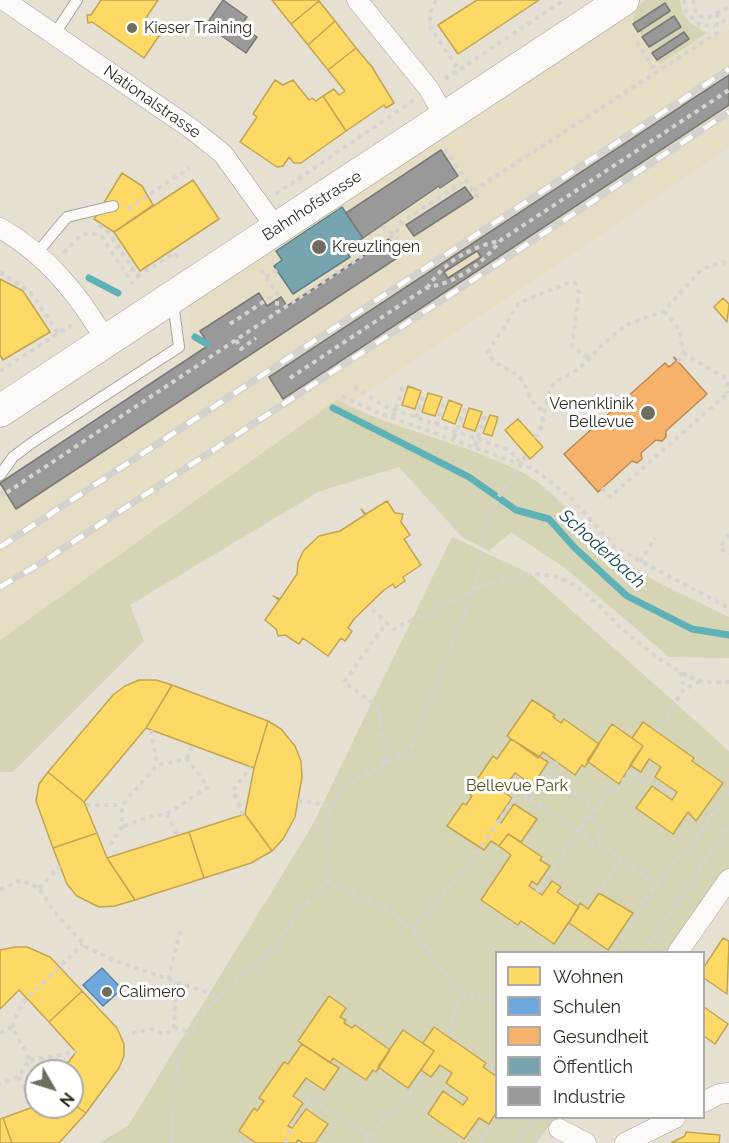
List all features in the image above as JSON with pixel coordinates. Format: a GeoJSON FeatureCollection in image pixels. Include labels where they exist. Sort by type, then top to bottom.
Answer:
{"type":"FeatureCollection","features":[{"type":"Feature","properties":{"kind":"main road","name":"Bahnhofstrasse"},"geometry":{"type":"LineString","coordinates":[[0,411],[101,332],[172,297],[268,217],[442,129],[623,0]]}},
{"type":"Feature","properties":{"kind":"street","name":"Nationalstrasse"},"geometry":{"type":"LineString","coordinates":[[3,0],[185,124],[217,150],[268,217]]}},
{"type":"Feature","properties":{"kind":"street"},"geometry":{"type":"LineString","coordinates":[[357,0],[429,89],[442,129]]}},
{"type":"Feature","properties":{"kind":"street"},"geometry":{"type":"LineString","coordinates":[[0,228],[37,253],[52,267],[73,289],[101,332]]}},
{"type":"Feature","properties":{"kind":"street"},"geometry":{"type":"LineString","coordinates":[[679,951],[729,879]]}},
{"type":"Feature","properties":{"kind":"street"},"geometry":{"type":"LineString","coordinates":[[705,1101],[719,1094],[729,1093]]}},
{"type":"Feature","properties":{"kind":"street"},"geometry":{"type":"LineString","coordinates":[[625,1143],[673,1119]]}},
{"type":"Feature","properties":{"kind":"street"},"geometry":{"type":"LineString","coordinates":[[558,1130],[586,1143]]}},
{"type":"Feature","properties":{"kind":"lane"},"geometry":{"type":"LineString","coordinates":[[0,4],[3,0]]}},
{"type":"Feature","properties":{"kind":"lane"},"geometry":{"type":"LineString","coordinates":[[54,35],[77,0]]}},
{"type":"Feature","properties":{"kind":"lane"},"geometry":{"type":"LineString","coordinates":[[37,253],[67,217],[118,209]]}},
{"type":"Feature","properties":{"kind":"lane"},"geometry":{"type":"LineString","coordinates":[[0,475],[14,457],[33,442],[179,347],[172,297]]}},
{"type":"Feature","properties":{"kind":"path"},"geometry":{"type":"LineString","coordinates":[[436,0],[430,13],[430,27],[459,70]]}},
{"type":"Feature","properties":{"kind":"path"},"geometry":{"type":"LineString","coordinates":[[268,217],[429,89],[564,0]]}},
{"type":"Feature","properties":{"kind":"path"},"geometry":{"type":"LineString","coordinates":[[684,0],[686,12],[694,22],[707,27],[718,25],[729,18]]}},
{"type":"Feature","properties":{"kind":"path"},"geometry":{"type":"LineString","coordinates":[[694,0],[693,7],[699,16],[708,18],[729,7]]}},
{"type":"Feature","properties":{"kind":"path"},"geometry":{"type":"LineString","coordinates":[[473,191],[717,33],[717,15]]}},
{"type":"Feature","properties":{"kind":"path"},"geometry":{"type":"LineString","coordinates":[[637,42],[656,72]]}},
{"type":"Feature","properties":{"kind":"path"},"geometry":{"type":"LineString","coordinates":[[426,288],[450,283],[484,261],[501,240],[729,90]]}},
{"type":"Feature","properties":{"kind":"path"},"geometry":{"type":"LineString","coordinates":[[442,129],[466,180],[478,198]]}},
{"type":"Feature","properties":{"kind":"path"},"geometry":{"type":"LineString","coordinates":[[563,133],[567,138]]}},
{"type":"Feature","properties":{"kind":"path"},"geometry":{"type":"LineString","coordinates":[[118,209],[189,168]]}},
{"type":"Feature","properties":{"kind":"path"},"geometry":{"type":"LineString","coordinates":[[1,492],[3,495],[278,312],[397,236],[400,223],[466,180]]}},
{"type":"Feature","properties":{"kind":"path"},"geometry":{"type":"LineString","coordinates":[[90,224],[96,223],[109,233],[137,276],[143,279]]}},
{"type":"Feature","properties":{"kind":"path"},"geometry":{"type":"LineString","coordinates":[[382,226],[397,236]]}},
{"type":"Feature","properties":{"kind":"path"},"geometry":{"type":"LineString","coordinates":[[52,267],[79,236],[86,232],[94,233],[102,237],[133,284]]}},
{"type":"Feature","properties":{"kind":"path"},"geometry":{"type":"LineString","coordinates":[[290,378],[426,288],[440,268],[476,247],[501,240]]}},
{"type":"Feature","properties":{"kind":"path"},"geometry":{"type":"LineString","coordinates":[[137,276],[175,253],[180,259]]}},
{"type":"Feature","properties":{"kind":"path"},"geometry":{"type":"LineString","coordinates":[[256,261],[277,293],[278,312]]}},
{"type":"Feature","properties":{"kind":"path"},"geometry":{"type":"LineString","coordinates":[[535,438],[541,427],[542,410],[555,382],[579,369],[626,326],[664,311],[702,269],[723,262],[729,266]]}},
{"type":"Feature","properties":{"kind":"path"},"geometry":{"type":"LineString","coordinates":[[266,277],[277,270]]}},
{"type":"Feature","properties":{"kind":"path"},"geometry":{"type":"LineString","coordinates":[[0,272],[31,293],[58,333]]}},
{"type":"Feature","properties":{"kind":"path"},"geometry":{"type":"LineString","coordinates":[[542,410],[528,398],[521,379],[494,364],[488,352],[514,307],[570,282],[575,283],[579,293],[572,346],[589,358]]}},
{"type":"Feature","properties":{"kind":"path"},"geometry":{"type":"LineString","coordinates":[[230,324],[277,293]]}},
{"type":"Feature","properties":{"kind":"path"},"geometry":{"type":"LineString","coordinates":[[664,311],[680,331],[683,353],[678,362]]}},
{"type":"Feature","properties":{"kind":"path"},"geometry":{"type":"LineString","coordinates":[[0,371],[74,323]]}},
{"type":"Feature","properties":{"kind":"path"},"geometry":{"type":"LineString","coordinates":[[236,340],[241,349],[256,338]]}},
{"type":"Feature","properties":{"kind":"path"},"geometry":{"type":"LineString","coordinates":[[602,488],[610,497],[728,393],[727,380],[720,373],[683,353]]}},
{"type":"Feature","properties":{"kind":"path"},"geometry":{"type":"LineString","coordinates":[[393,417],[403,386]]}},
{"type":"Feature","properties":{"kind":"path"},"geometry":{"type":"LineString","coordinates":[[354,387],[395,410],[509,450],[521,464]]}},
{"type":"Feature","properties":{"kind":"path"},"geometry":{"type":"LineString","coordinates":[[414,424],[424,393]]}},
{"type":"Feature","properties":{"kind":"path"},"geometry":{"type":"LineString","coordinates":[[342,396],[521,464],[547,478],[571,498],[616,548],[729,608]]}},
{"type":"Feature","properties":{"kind":"path"},"geometry":{"type":"LineString","coordinates":[[434,431],[445,400]]}},
{"type":"Feature","properties":{"kind":"path"},"geometry":{"type":"LineString","coordinates":[[454,438],[465,408]]}},
{"type":"Feature","properties":{"kind":"path"},"geometry":{"type":"LineString","coordinates":[[475,446],[485,415]]}},
{"type":"Feature","properties":{"kind":"path"},"geometry":{"type":"LineString","coordinates":[[171,1143],[174,1091],[180,1056],[189,1032],[204,1012],[270,951],[327,880],[331,806],[346,785],[410,750],[475,589],[487,518],[503,489],[514,479],[526,454]]}},
{"type":"Feature","properties":{"kind":"path"},"geometry":{"type":"LineString","coordinates":[[729,534],[720,548],[729,554]]}},
{"type":"Feature","properties":{"kind":"path"},"geometry":{"type":"LineString","coordinates":[[640,562],[655,538]]}},
{"type":"Feature","properties":{"kind":"path"},"geometry":{"type":"LineString","coordinates":[[372,610],[394,629],[475,589],[497,581],[531,574],[566,580],[582,590],[623,630],[680,671],[700,681],[729,682]]}},
{"type":"Feature","properties":{"kind":"path"},"geometry":{"type":"LineString","coordinates":[[386,763],[378,706],[344,682],[387,622]]}},
{"type":"Feature","properties":{"kind":"path"},"geometry":{"type":"LineString","coordinates":[[680,671],[684,689]]}},
{"type":"Feature","properties":{"kind":"path"},"geometry":{"type":"LineString","coordinates":[[657,731],[684,689],[700,681]]}},
{"type":"Feature","properties":{"kind":"path"},"geometry":{"type":"LineString","coordinates":[[151,730],[157,765]]}},
{"type":"Feature","properties":{"kind":"path"},"geometry":{"type":"LineString","coordinates":[[187,759],[192,745]]}},
{"type":"Feature","properties":{"kind":"path"},"geometry":{"type":"LineString","coordinates":[[110,845],[122,827],[122,805],[157,765],[187,759]]}},
{"type":"Feature","properties":{"kind":"path"},"geometry":{"type":"LineString","coordinates":[[122,827],[152,816],[167,814],[208,787],[187,759]]}},
{"type":"Feature","properties":{"kind":"path"},"geometry":{"type":"LineString","coordinates":[[530,800],[557,762]]}},
{"type":"Feature","properties":{"kind":"path"},"geometry":{"type":"LineString","coordinates":[[243,815],[233,790],[251,767]]}},
{"type":"Feature","properties":{"kind":"path"},"geometry":{"type":"LineString","coordinates":[[590,819],[611,790],[615,793],[633,767]]}},
{"type":"Feature","properties":{"kind":"path"},"geometry":{"type":"LineString","coordinates":[[629,772],[643,782],[646,778],[674,796]]}},
{"type":"Feature","properties":{"kind":"path"},"geometry":{"type":"LineString","coordinates":[[548,774],[596,811]]}},
{"type":"Feature","properties":{"kind":"path"},"geometry":{"type":"LineString","coordinates":[[612,951],[669,864],[686,854],[729,790]]}},
{"type":"Feature","properties":{"kind":"path"},"geometry":{"type":"LineString","coordinates":[[413,930],[471,861],[519,792],[579,831],[592,844],[599,845],[656,883]]}},
{"type":"Feature","properties":{"kind":"path"},"geometry":{"type":"LineString","coordinates":[[298,800],[331,806]]}},
{"type":"Feature","properties":{"kind":"path"},"geometry":{"type":"LineString","coordinates":[[86,805],[122,805]]}},
{"type":"Feature","properties":{"kind":"path"},"geometry":{"type":"LineString","coordinates":[[167,814],[177,836]]}},
{"type":"Feature","properties":{"kind":"path"},"geometry":{"type":"LineString","coordinates":[[537,892],[590,815],[590,819],[603,828],[592,844]]}},
{"type":"Feature","properties":{"kind":"path"},"geometry":{"type":"LineString","coordinates":[[646,951],[729,825]]}},
{"type":"Feature","properties":{"kind":"path"},"geometry":{"type":"LineString","coordinates":[[599,893],[620,859]]}},
{"type":"Feature","properties":{"kind":"path"},"geometry":{"type":"LineString","coordinates":[[39,888],[60,866]]}},
{"type":"Feature","properties":{"kind":"path"},"geometry":{"type":"LineString","coordinates":[[0,890],[21,880],[39,888],[52,909],[83,944],[113,960],[220,997]]}},
{"type":"Feature","properties":{"kind":"path"},"geometry":{"type":"LineString","coordinates":[[327,880],[383,907],[413,930],[460,994],[495,1000]]}},
{"type":"Feature","properties":{"kind":"path"},"geometry":{"type":"LineString","coordinates":[[168,979],[181,929]]}},
{"type":"Feature","properties":{"kind":"path"},"geometry":{"type":"LineString","coordinates":[[0,1033],[12,1027],[22,1002],[83,944]]}},
{"type":"Feature","properties":{"kind":"path"},"geometry":{"type":"LineString","coordinates":[[132,1033],[152,1029],[167,1034],[174,1027],[176,982]]}},
{"type":"Feature","properties":{"kind":"path"},"geometry":{"type":"LineString","coordinates":[[449,1033],[460,994]]}},
{"type":"Feature","properties":{"kind":"path"},"geometry":{"type":"LineString","coordinates":[[12,1027],[29,1059]]}},
{"type":"Feature","properties":{"kind":"path"},"geometry":{"type":"LineString","coordinates":[[174,1027],[189,1032]]}},
{"type":"Feature","properties":{"kind":"path"},"geometry":{"type":"LineString","coordinates":[[36,1059],[76,1052]]}},
{"type":"Feature","properties":{"kind":"path"},"geometry":{"type":"LineString","coordinates":[[0,1084],[18,1077],[24,1068]]}},
{"type":"Feature","properties":{"kind":"path"},"geometry":{"type":"LineString","coordinates":[[366,1143],[387,1113],[393,1117],[422,1076]]}},
{"type":"Feature","properties":{"kind":"path"},"geometry":{"type":"LineString","coordinates":[[18,1077],[24,1087]]}},
{"type":"Feature","properties":{"kind":"path"},"geometry":{"type":"LineString","coordinates":[[286,1143],[290,1127],[310,1098],[380,1143]]}},
{"type":"Feature","properties":{"kind":"path"},"geometry":{"type":"LineString","coordinates":[[480,1143],[496,1119]]}},
{"type":"Feature","properties":{"kind":"path"},"geometry":{"type":"LineString","coordinates":[[519,1143],[534,1119]]}},
{"type":"Feature","properties":{"kind":"shaded area"},"geometry":{"type":"Polygon","coordinates":[[[645,0],[696,40],[723,34],[729,30],[729,148],[0,640],[0,496],[187,374],[190,296],[645,0]]]}},
{"type":"Feature","properties":{"kind":"green space"},"geometry":{"type":"Polygon","coordinates":[[[645,0],[680,0],[686,18],[707,33],[660,64],[633,21],[637,8],[645,0]]]}},
{"type":"Feature","properties":{"kind":"green space"},"geometry":{"type":"Polygon","coordinates":[[[337,400],[383,420],[500,462],[535,480],[555,497],[589,534],[614,555],[662,584],[729,617],[729,658],[669,657],[565,568],[511,532],[489,551],[462,537],[399,467],[320,491],[130,605],[144,641],[13,772],[0,772],[0,640],[337,400]]]}},
{"type":"Feature","properties":{"kind":"green space","name":"Bellevue Park"},"geometry":{"type":"Polygon","coordinates":[[[452,537],[531,574],[729,751],[729,875],[674,951],[495,951],[495,1119],[554,1119],[536,1143],[99,1143],[128,1126],[312,826],[452,537]]]}},
{"type":"Feature","properties":{"kind":"building: Wohnen"},"geometry":{"type":"Polygon","coordinates":[[[101,0],[158,0],[146,18],[163,30],[144,58],[92,22],[88,23],[87,15],[91,15],[101,0]]]}},
{"type":"Feature","properties":{"kind":"building: Wohnen"},"geometry":{"type":"Polygon","coordinates":[[[272,0],[318,0],[319,1],[291,24],[272,0]]]}},
{"type":"Feature","properties":{"kind":"building: Wohnen"},"geometry":{"type":"Polygon","coordinates":[[[477,0],[539,0],[458,54],[438,25],[477,0]]]}},
{"type":"Feature","properties":{"kind":"building: Wohnen"},"geometry":{"type":"Polygon","coordinates":[[[319,1],[335,21],[308,45],[291,24],[319,1]]]}},
{"type":"Feature","properties":{"kind":"building: Wohnen"},"geometry":{"type":"Polygon","coordinates":[[[335,21],[356,48],[328,70],[308,45],[335,21]]]}},
{"type":"Feature","properties":{"kind":"building: Wohnen"},"geometry":{"type":"Polygon","coordinates":[[[356,48],[372,67],[394,103],[386,108],[384,105],[346,131],[323,96],[334,89],[339,95],[345,91],[328,70],[356,48]]]}},
{"type":"Feature","properties":{"kind":"building: Wohnen"},"geometry":{"type":"Polygon","coordinates":[[[275,80],[283,85],[293,80],[309,100],[312,98],[316,101],[323,96],[346,131],[301,163],[294,163],[289,157],[283,166],[277,167],[240,142],[257,117],[253,114],[275,80]]]}},
{"type":"Feature","properties":{"kind":"building: Wohnen"},"geometry":{"type":"Polygon","coordinates":[[[122,173],[142,186],[153,205],[114,232],[94,219],[122,173]]]}},
{"type":"Feature","properties":{"kind":"building: Wohnen"},"geometry":{"type":"Polygon","coordinates":[[[193,180],[219,219],[140,271],[114,232],[193,180]]]}},
{"type":"Feature","properties":{"kind":"building: Wohnen"},"geometry":{"type":"Polygon","coordinates":[[[0,279],[23,291],[50,332],[3,360],[0,355],[0,279]]]}},
{"type":"Feature","properties":{"kind":"building: Wohnen"},"geometry":{"type":"Polygon","coordinates":[[[723,298],[729,304],[727,322],[714,307],[723,298]]]}},
{"type":"Feature","properties":{"kind":"building: Wohnen"},"geometry":{"type":"Polygon","coordinates":[[[408,386],[421,391],[415,409],[402,405],[408,386]]]}},
{"type":"Feature","properties":{"kind":"building: Wohnen"},"geometry":{"type":"Polygon","coordinates":[[[428,393],[442,397],[435,416],[422,412],[428,393]]]}},
{"type":"Feature","properties":{"kind":"building: Wohnen"},"geometry":{"type":"Polygon","coordinates":[[[449,400],[462,405],[455,424],[442,419],[449,400]]]}},
{"type":"Feature","properties":{"kind":"building: Wohnen"},"geometry":{"type":"Polygon","coordinates":[[[469,408],[482,412],[475,431],[463,427],[469,408]]]}},
{"type":"Feature","properties":{"kind":"building: Wohnen"},"geometry":{"type":"Polygon","coordinates":[[[490,415],[498,417],[492,436],[483,433],[490,415]]]}},
{"type":"Feature","properties":{"kind":"building: Wohnen"},"geometry":{"type":"Polygon","coordinates":[[[518,419],[543,447],[530,459],[505,430],[518,419]]]}},
{"type":"Feature","properties":{"kind":"building: Wohnen"},"geometry":{"type":"Polygon","coordinates":[[[387,501],[395,513],[403,514],[401,522],[410,535],[404,539],[421,565],[403,577],[405,581],[395,588],[393,584],[384,590],[354,619],[348,628],[352,631],[345,641],[341,638],[328,656],[303,638],[299,644],[285,635],[278,636],[276,629],[265,620],[279,600],[273,596],[280,599],[297,574],[298,562],[304,550],[319,536],[340,531],[365,515],[361,509],[366,514],[387,501]]]}},
{"type":"Feature","properties":{"kind":"building: Wohnen"},"geometry":{"type":"Polygon","coordinates":[[[139,680],[156,680],[172,685],[146,728],[84,802],[48,772],[113,695],[139,680]]]}},
{"type":"Feature","properties":{"kind":"building: Wohnen"},"geometry":{"type":"Polygon","coordinates":[[[172,685],[268,721],[254,768],[146,728],[172,685]]]}},
{"type":"Feature","properties":{"kind":"building: Wohnen"},"geometry":{"type":"Polygon","coordinates":[[[532,700],[555,715],[553,717],[561,723],[564,719],[599,744],[585,767],[582,765],[575,775],[543,752],[538,758],[507,736],[532,700]]]}},
{"type":"Feature","properties":{"kind":"building: Wohnen"},"geometry":{"type":"Polygon","coordinates":[[[268,721],[281,729],[295,746],[301,761],[302,777],[295,817],[283,839],[272,851],[245,814],[254,768],[268,721]]]}},
{"type":"Feature","properties":{"kind":"building: Wohnen"},"geometry":{"type":"Polygon","coordinates":[[[643,722],[694,758],[692,761],[723,783],[696,821],[688,812],[673,834],[636,808],[652,786],[672,800],[677,792],[655,777],[661,767],[649,759],[641,772],[630,765],[643,746],[632,738],[643,722]]]}},
{"type":"Feature","properties":{"kind":"building: Wohnen"},"geometry":{"type":"Polygon","coordinates":[[[612,724],[643,746],[619,784],[587,761],[612,724]]]}},
{"type":"Feature","properties":{"kind":"building: Wohnen"},"geometry":{"type":"Polygon","coordinates":[[[511,739],[548,762],[533,785],[515,773],[502,791],[512,798],[497,820],[501,823],[514,804],[537,819],[521,842],[508,834],[499,846],[491,841],[484,850],[447,826],[463,803],[466,805],[472,796],[468,793],[493,756],[497,759],[511,739]]]}},
{"type":"Feature","properties":{"kind":"building: Wohnen"},"geometry":{"type":"Polygon","coordinates":[[[48,772],[84,802],[97,833],[53,848],[36,801],[39,784],[48,772]]]}},
{"type":"Feature","properties":{"kind":"building: Wohnen"},"geometry":{"type":"Polygon","coordinates":[[[245,814],[272,851],[251,863],[204,878],[189,832],[245,814]]]}},
{"type":"Feature","properties":{"kind":"building: Wohnen"},"geometry":{"type":"Polygon","coordinates":[[[189,832],[204,878],[135,900],[107,858],[189,832]]]}},
{"type":"Feature","properties":{"kind":"building: Wohnen"},"geometry":{"type":"Polygon","coordinates":[[[97,833],[107,858],[135,900],[115,906],[99,907],[77,896],[67,884],[53,848],[97,833]]]}},
{"type":"Feature","properties":{"kind":"building: Wohnen"},"geometry":{"type":"Polygon","coordinates":[[[508,834],[542,857],[540,860],[550,866],[537,885],[532,881],[529,886],[542,895],[552,881],[561,887],[557,892],[579,907],[554,944],[521,921],[518,925],[481,900],[511,855],[499,846],[508,834]]]}},
{"type":"Feature","properties":{"kind":"building: Wohnen"},"geometry":{"type":"Polygon","coordinates":[[[599,893],[633,913],[608,950],[569,923],[580,903],[588,909],[599,893]]]}},
{"type":"Feature","properties":{"kind":"building: Wohnen"},"geometry":{"type":"Polygon","coordinates":[[[723,938],[729,941],[727,994],[705,979],[705,965],[723,938]]]}},
{"type":"Feature","properties":{"kind":"building: Wohnen"},"geometry":{"type":"Polygon","coordinates":[[[27,947],[50,957],[82,991],[49,1022],[19,990],[0,1009],[0,950],[27,947]]]}},
{"type":"Feature","properties":{"kind":"building: Wohnen"},"geometry":{"type":"Polygon","coordinates":[[[82,991],[117,1028],[124,1044],[124,1056],[119,1068],[86,1113],[84,1112],[84,1059],[71,1059],[76,1052],[49,1022],[82,991]]]}},
{"type":"Feature","properties":{"kind":"building: Wohnen"},"geometry":{"type":"Polygon","coordinates":[[[329,996],[346,1008],[340,1017],[346,1020],[344,1023],[352,1028],[355,1025],[390,1050],[376,1072],[373,1070],[366,1080],[333,1058],[330,1063],[298,1041],[329,996]]]}},
{"type":"Feature","properties":{"kind":"building: Wohnen"},"geometry":{"type":"Polygon","coordinates":[[[705,1008],[728,1024],[715,1044],[705,1037],[705,1008]]]}},
{"type":"Feature","properties":{"kind":"building: Wohnen"},"geometry":{"type":"Polygon","coordinates":[[[434,1027],[486,1063],[483,1067],[495,1075],[495,1115],[489,1124],[479,1118],[464,1139],[428,1114],[443,1091],[463,1105],[468,1098],[446,1083],[452,1073],[440,1065],[431,1077],[421,1070],[434,1051],[423,1043],[434,1027]]]}},
{"type":"Feature","properties":{"kind":"building: Wohnen"},"geometry":{"type":"Polygon","coordinates":[[[403,1030],[434,1051],[408,1088],[378,1067],[403,1030]]]}},
{"type":"Feature","properties":{"kind":"building: Wohnen"},"geometry":{"type":"Polygon","coordinates":[[[302,1044],[339,1068],[324,1090],[306,1078],[293,1096],[303,1103],[288,1126],[292,1128],[306,1109],[328,1124],[315,1143],[303,1143],[298,1140],[296,1143],[256,1143],[239,1131],[254,1108],[257,1111],[264,1101],[259,1098],[284,1062],[288,1064],[302,1044]]]}},
{"type":"Feature","properties":{"kind":"building: Wohnen"},"geometry":{"type":"Polygon","coordinates":[[[24,1110],[24,1119],[81,1119],[59,1143],[12,1143],[3,1118],[24,1110]]]}},
{"type":"Feature","properties":{"kind":"building: Wohnen"},"geometry":{"type":"Polygon","coordinates":[[[3,1118],[12,1143],[0,1143],[0,1119],[3,1118]]]}},
{"type":"Feature","properties":{"kind":"building: Wohnen"},"geometry":{"type":"Polygon","coordinates":[[[686,1132],[720,1135],[719,1143],[671,1143],[685,1136],[686,1132]]]}},
{"type":"Feature","properties":{"kind":"building: Schulen","name":"Calimero"},"geometry":{"type":"Polygon","coordinates":[[[102,968],[122,989],[103,1006],[83,985],[102,968]]]}},
{"type":"Feature","properties":{"kind":"building: Gesundheit","name":"Venenklinik Bellevue"},"geometry":{"type":"Polygon","coordinates":[[[674,357],[707,394],[666,431],[666,437],[662,441],[656,440],[641,453],[642,459],[637,463],[632,461],[598,492],[564,454],[665,363],[669,367],[676,361],[674,357]]]}},
{"type":"Feature","properties":{"kind":"building: Öffentlich"},"geometry":{"type":"Polygon","coordinates":[[[342,207],[363,238],[346,250],[350,257],[293,294],[274,266],[282,260],[276,251],[342,207]]]}},
{"type":"Feature","properties":{"kind":"building: Industrie"},"geometry":{"type":"Polygon","coordinates":[[[223,0],[247,17],[241,26],[257,37],[246,53],[206,25],[223,0]]]}},
{"type":"Feature","properties":{"kind":"building: Industrie"},"geometry":{"type":"Polygon","coordinates":[[[665,3],[670,11],[638,32],[633,24],[665,3]]]}},
{"type":"Feature","properties":{"kind":"building: Industrie"},"geometry":{"type":"Polygon","coordinates":[[[674,16],[681,27],[649,47],[642,37],[674,16]]]}},
{"type":"Feature","properties":{"kind":"building: Industrie"},"geometry":{"type":"Polygon","coordinates":[[[684,32],[689,39],[657,60],[652,53],[684,32]]]}},
{"type":"Feature","properties":{"kind":"building: Industrie"},"geometry":{"type":"Polygon","coordinates":[[[729,75],[729,105],[283,399],[269,377],[729,75]]]}},
{"type":"Feature","properties":{"kind":"building: Industrie"},"geometry":{"type":"Polygon","coordinates":[[[441,150],[458,176],[440,188],[439,186],[363,238],[346,213],[441,150]]]}},
{"type":"Feature","properties":{"kind":"building: Industrie"},"geometry":{"type":"Polygon","coordinates":[[[465,187],[473,198],[414,236],[406,225],[465,187]]]}},
{"type":"Feature","properties":{"kind":"building: Industrie"},"geometry":{"type":"Polygon","coordinates":[[[389,239],[400,256],[16,509],[0,483],[209,345],[200,331],[259,293],[267,306],[281,297],[287,306],[389,239]]]}},
{"type":"Feature","properties":{"kind":"building: Industrie"},"geometry":{"type":"Polygon","coordinates":[[[477,251],[481,257],[448,278],[444,272],[477,251]]]}},
{"type":"Feature","properties":{"kind":"waterway","name":"Schoderbach"},"geometry":{"type":"LineString","coordinates":[[89,278],[118,293]]}},
{"type":"Feature","properties":{"kind":"waterway","name":"Schoderbach"},"geometry":{"type":"LineString","coordinates":[[195,337],[207,344]]}},
{"type":"Feature","properties":{"kind":"waterway","name":"Schoderbach"},"geometry":{"type":"LineString","coordinates":[[333,408],[469,477],[516,510],[549,519],[576,549],[627,596],[692,629],[729,635]]}},
{"type":"Feature","properties":{"kind":"railway"},"geometry":{"type":"LineString","coordinates":[[0,547],[729,69]]}},
{"type":"Feature","properties":{"kind":"railway"},"geometry":{"type":"LineString","coordinates":[[0,587],[41,563],[729,112]]}},
{"type":"Feature","properties":{"kind":"place","name":"Kieser Training"},"geometry":{"type":"Point","coordinates":[132,28]}},
{"type":"Feature","properties":{"kind":"place","name":"Kreuzlingen"},"geometry":{"type":"Point","coordinates":[319,247]}},
{"type":"Feature","properties":{"kind":"place","name":"Venenklinik Bellevue"},"geometry":{"type":"Point","coordinates":[648,413]}},
{"type":"Feature","properties":{"kind":"place","name":"Calimero"},"geometry":{"type":"Point","coordinates":[107,992]}}]}
